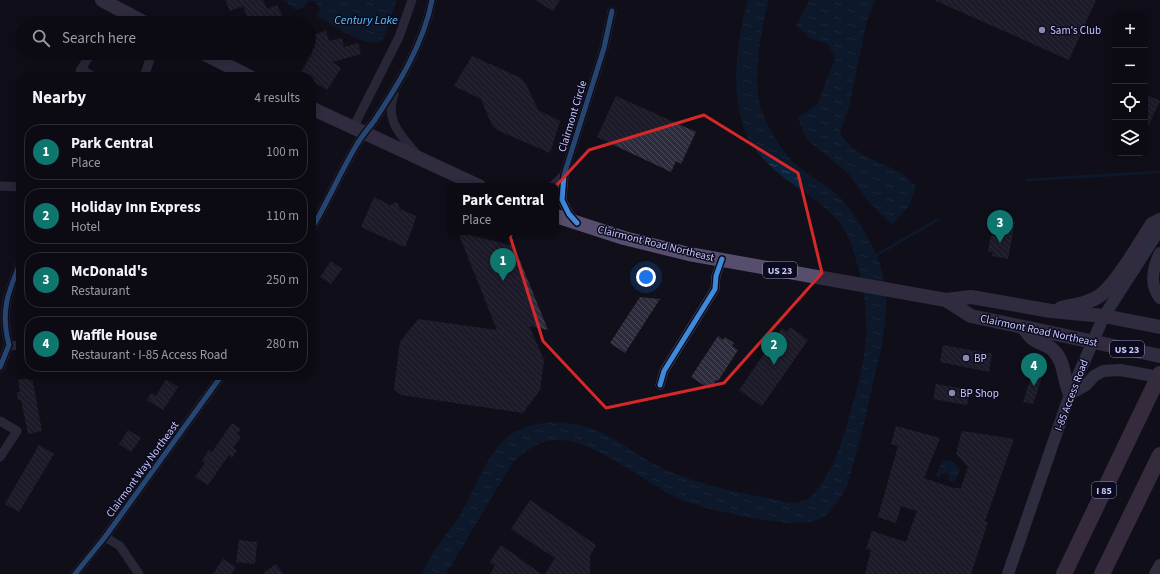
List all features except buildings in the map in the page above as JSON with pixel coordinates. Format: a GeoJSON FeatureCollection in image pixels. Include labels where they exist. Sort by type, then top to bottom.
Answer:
{"type":"FeatureCollection","features":[{"type":"Feature","properties":{"kind":"highway","name":"I 85"},"geometry":{"type":"LineString","coordinates":[[1064,574],[1160,374]]}},
{"type":"Feature","properties":{"kind":"highway"},"geometry":{"type":"LineString","coordinates":[[1102,574],[1160,455]]}},
{"type":"Feature","properties":{"kind":"main road"},"geometry":{"type":"LineString","coordinates":[[102,0],[133,16]]}},
{"type":"Feature","properties":{"kind":"main road"},"geometry":{"type":"LineString","coordinates":[[217,60],[240,72]]}},
{"type":"Feature","properties":{"kind":"main road"},"geometry":{"type":"LineString","coordinates":[[316,110],[473,183]]}},
{"type":"Feature","properties":{"kind":"main road","name":"Clairmont Road Northeast"},"geometry":{"type":"LineString","coordinates":[[559,217],[624,238],[689,254],[946,300],[971,297],[1051,311],[1104,316],[1160,327]]}},
{"type":"Feature","properties":{"kind":"main road"},"geometry":{"type":"LineString","coordinates":[[1051,311],[1082,304],[1102,294],[1115,279],[1152,224],[1160,220]]}},
{"type":"Feature","properties":{"kind":"main road","name":"I-85 Access Road"},"geometry":{"type":"LineString","coordinates":[[1008,574],[1070,394],[1093,341],[1104,316],[1160,228]]}},
{"type":"Feature","properties":{"kind":"main road"},"geometry":{"type":"LineString","coordinates":[[1160,253],[1154,268],[1153,281],[1154,287],[1160,298]]}},
{"type":"Feature","properties":{"kind":"main road","name":"Clairmont Road Northeast"},"geometry":{"type":"LineString","coordinates":[[946,300],[971,316],[1160,356]]}},
{"type":"Feature","properties":{"kind":"main road"},"geometry":{"type":"LineString","coordinates":[[1023,327],[1031,338],[1054,350],[1061,361],[1065,383],[1070,394],[1086,385],[1094,376],[1103,371],[1120,370],[1160,377]]}},
{"type":"Feature","properties":{"kind":"main road"},"geometry":{"type":"LineString","coordinates":[[1155,574],[1160,565]]}},
{"type":"Feature","properties":{"kind":"street"},"geometry":{"type":"LineString","coordinates":[[316,220],[359,131],[399,37],[412,0]]}},
{"type":"Feature","properties":{"kind":"street"},"geometry":{"type":"LineString","coordinates":[[422,160],[396,129],[391,116],[391,101],[422,32],[432,0]]}},
{"type":"Feature","properties":{"kind":"street","name":"Clairmont Circle"},"geometry":{"type":"LineString","coordinates":[[577,223],[569,214],[562,200],[564,175],[604,48],[612,11]]}},
{"type":"Feature","properties":{"kind":"street"},"geometry":{"type":"LineString","coordinates":[[82,72],[88,60]]}},
{"type":"Feature","properties":{"kind":"street"},"geometry":{"type":"LineString","coordinates":[[146,72],[150,60]]}},
{"type":"Feature","properties":{"kind":"street"},"geometry":{"type":"LineString","coordinates":[[359,131],[402,76]]}},
{"type":"Feature","properties":{"kind":"street","name":"Clairmont Circle"},"geometry":{"type":"LineString","coordinates":[[557,183],[564,175]]}},
{"type":"Feature","properties":{"kind":"street"},"geometry":{"type":"LineString","coordinates":[[0,186],[16,187]]}},
{"type":"Feature","properties":{"kind":"street"},"geometry":{"type":"LineString","coordinates":[[660,385],[664,371],[715,289],[716,276],[722,259]]}},
{"type":"Feature","properties":{"kind":"street"},"geometry":{"type":"LineString","coordinates":[[0,367],[9,345],[3,329],[4,292],[16,269]]}},
{"type":"Feature","properties":{"kind":"street"},"geometry":{"type":"LineString","coordinates":[[9,345],[16,346]]}},
{"type":"Feature","properties":{"kind":"street","name":"Clairmont Way Northeast"},"geometry":{"type":"LineString","coordinates":[[75,574],[105,537],[218,380]]}},
{"type":"Feature","properties":{"kind":"street"},"geometry":{"type":"LineString","coordinates":[[0,421],[17,432],[0,457]]}},
{"type":"Feature","properties":{"kind":"street"},"geometry":{"type":"LineString","coordinates":[[105,537],[120,546],[139,574]]}},
{"type":"Feature","properties":{"kind":"highlighted area"},"geometry":{"type":"Polygon","coordinates":[[[704,115],[798,173],[822,273],[724,383],[606,408],[543,341],[510,236],[589,150],[704,115]]]}},
{"type":"Feature","properties":{"kind":"water","name":"Century Lake"},"geometry":{"type":"Polygon","coordinates":[[[283,0],[397,0],[384,37],[381,42],[374,43],[357,38],[317,16],[320,9],[315,1],[309,1],[302,8],[296,10],[283,0]]]}},
{"type":"Feature","properties":{"kind":"water"},"geometry":{"type":"Polygon","coordinates":[[[748,0],[769,0],[761,35],[758,59],[758,95],[763,113],[772,134],[791,160],[802,170],[835,193],[850,210],[871,243],[883,275],[886,303],[884,332],[861,436],[844,493],[828,514],[822,518],[809,522],[781,522],[742,516],[703,507],[675,497],[617,462],[585,446],[570,441],[550,440],[533,447],[513,462],[446,574],[422,574],[433,553],[464,508],[493,453],[510,435],[529,426],[547,423],[566,423],[585,426],[616,440],[665,470],[693,480],[723,488],[785,502],[799,502],[807,500],[815,492],[826,476],[839,449],[854,400],[863,362],[866,308],[863,288],[854,252],[843,228],[823,206],[783,177],[766,162],[751,143],[744,128],[739,110],[736,72],[740,34],[748,0]]]}},
{"type":"Feature","properties":{"kind":"water"},"geometry":{"type":"Polygon","coordinates":[[[809,0],[875,0],[866,24],[850,103],[840,133],[853,148],[897,171],[906,177],[916,187],[908,208],[892,225],[868,201],[849,174],[806,139],[798,118],[818,103],[835,58],[828,44],[811,39],[796,26],[809,0]]]}},
{"type":"Feature","properties":{"kind":"water"},"geometry":{"type":"Polygon","coordinates":[[[948,460],[960,469],[956,480],[951,482],[948,480],[949,476],[946,473],[941,474],[940,478],[936,475],[942,461],[948,460]]]}},
{"type":"Feature","properties":{"kind":"waterway"},"geometry":{"type":"LineString","coordinates":[[1027,180],[1160,172]]}},
{"type":"Feature","properties":{"kind":"waterway"},"geometry":{"type":"LineString","coordinates":[[873,257],[939,219]]}},
{"type":"Feature","properties":{"kind":"cycle path"},"geometry":{"type":"LineString","coordinates":[[316,221],[356,146],[383,107],[409,63],[423,32],[432,0]]}},
{"type":"Feature","properties":{"kind":"cycle path"},"geometry":{"type":"LineString","coordinates":[[577,223],[569,214],[562,200],[564,175],[604,48],[612,11]]}},
{"type":"Feature","properties":{"kind":"cycle path"},"geometry":{"type":"LineString","coordinates":[[660,385],[664,371],[715,289],[716,276],[722,259]]}},
{"type":"Feature","properties":{"kind":"cycle path"},"geometry":{"type":"LineString","coordinates":[[0,367],[9,345],[6,333],[5,312],[9,292],[16,273]]}},
{"type":"Feature","properties":{"kind":"cycle path"},"geometry":{"type":"LineString","coordinates":[[75,574],[105,537],[218,380]]}},
{"type":"Feature","properties":{"kind":"place","name":"Sam's Club"},"geometry":{"type":"Point","coordinates":[1042,30]}},
{"type":"Feature","properties":{"kind":"place","name":"McDonald's"},"geometry":{"type":"Point","coordinates":[1000,243]}},
{"type":"Feature","properties":{"kind":"place","name":"Park Central"},"geometry":{"type":"Point","coordinates":[503,281]}},
{"type":"Feature","properties":{"kind":"place","name":"BP"},"geometry":{"type":"Point","coordinates":[966,358]}},
{"type":"Feature","properties":{"kind":"place","name":"Holiday Inn Express"},"geometry":{"type":"Point","coordinates":[774,365]}},
{"type":"Feature","properties":{"kind":"place","name":"Waffle House"},"geometry":{"type":"Point","coordinates":[1034,386]}},
{"type":"Feature","properties":{"kind":"place","name":"BP Shop"},"geometry":{"type":"Point","coordinates":[952,393]}}]}
